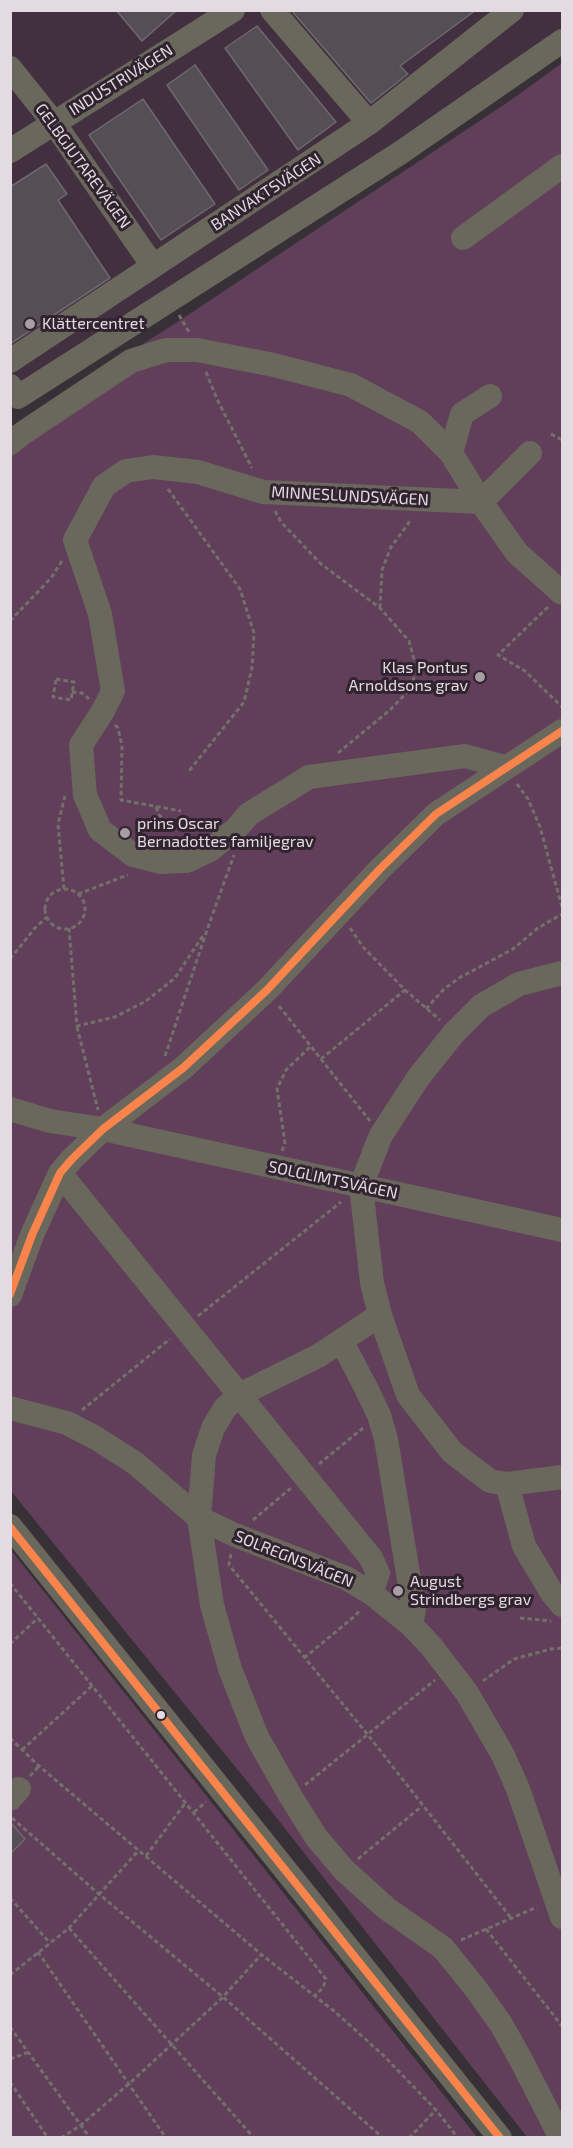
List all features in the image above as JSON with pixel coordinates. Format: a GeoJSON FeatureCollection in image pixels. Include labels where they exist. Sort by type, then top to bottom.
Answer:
{"type":"FeatureCollection","features":[{"type":"Feature","properties":{"kind":"street","name":"INDUSTRIVÄGEN"},"geometry":{"type":"LineString","coordinates":[[10,151],[233,10]]}},
{"type":"Feature","properties":{"kind":"street"},"geometry":{"type":"LineString","coordinates":[[272,10],[369,123]]}},
{"type":"Feature","properties":{"kind":"street","name":"BANVAKTSVÄGEN"},"geometry":{"type":"LineString","coordinates":[[10,361],[369,123],[512,10]]}},
{"type":"Feature","properties":{"kind":"street"},"geometry":{"type":"LineString","coordinates":[[10,386],[18,397],[400,153],[562,41]]}},
{"type":"Feature","properties":{"kind":"street","name":"GELBGJUTAREVÄGEN"},"geometry":{"type":"LineString","coordinates":[[10,68],[54,123],[153,266]]}},
{"type":"Feature","properties":{"kind":"street"},"geometry":{"type":"LineString","coordinates":[[463,238],[562,166]]}},
{"type":"Feature","properties":{"kind":"street"},"geometry":{"type":"LineString","coordinates":[[10,443],[131,361],[166,350],[197,351],[274,365],[351,385],[420,422],[451,453],[481,502],[517,553],[562,593]]}},
{"type":"Feature","properties":{"kind":"street"},"geometry":{"type":"LineString","coordinates":[[451,453],[462,414],[490,396]]}},
{"type":"Feature","properties":{"kind":"street"},"geometry":{"type":"LineString","coordinates":[[481,502],[530,453]]}},
{"type":"Feature","properties":{"kind":"street","name":"MINNESLUNDSVÄGEN"},"geometry":{"type":"LineString","coordinates":[[75,540],[104,486],[126,471],[153,467],[198,472],[263,492],[481,502]]}},
{"type":"Feature","properties":{"kind":"street"},"geometry":{"type":"LineString","coordinates":[[75,540],[100,614],[113,690],[103,711],[81,745],[85,795],[100,830],[132,855],[160,862],[187,861],[237,837],[249,814],[309,777],[465,756],[505,767]]}},
{"type":"Feature","properties":{"kind":"street"},"geometry":{"type":"LineString","coordinates":[[10,1295],[32,1235],[60,1173],[72,1159],[103,1130],[183,1068],[267,990],[339,912],[436,814],[562,730]]}},
{"type":"Feature","properties":{"kind":"street"},"geometry":{"type":"LineString","coordinates":[[562,973],[519,984],[481,1006],[454,1033],[418,1078],[381,1135],[361,1186],[372,1282],[380,1315],[408,1395],[452,1452],[490,1481],[507,1484],[562,1478]]}},
{"type":"Feature","properties":{"kind":"street","name":"SOLGLIMTSVÄGEN"},"geometry":{"type":"LineString","coordinates":[[10,1109],[50,1121],[277,1167],[562,1230]]}},
{"type":"Feature","properties":{"kind":"street"},"geometry":{"type":"LineString","coordinates":[[60,1173],[371,1557],[378,1573],[371,1593]]}},
{"type":"Feature","properties":{"kind":"street"},"geometry":{"type":"LineString","coordinates":[[380,1315],[318,1356],[239,1395],[225,1408],[213,1428],[204,1455],[198,1518],[212,1605],[230,1669],[257,1737],[316,1837],[344,1870],[386,1908],[443,1948],[501,2024],[561,2138]]}},
{"type":"Feature","properties":{"kind":"street"},"geometry":{"type":"LineString","coordinates":[[342,1342],[379,1415],[386,1439],[414,1610],[411,1625]]}},
{"type":"Feature","properties":{"kind":"street","name":"SOLREGNSVÄGEN"},"geometry":{"type":"LineString","coordinates":[[10,1408],[67,1423],[135,1463],[198,1518],[235,1535],[346,1578],[371,1593],[411,1625],[467,1693],[498,1747],[518,1789],[560,1901]]}},
{"type":"Feature","properties":{"kind":"street"},"geometry":{"type":"LineString","coordinates":[[507,1484],[524,1546],[552,1593],[559,1613]]}},
{"type":"Feature","properties":{"kind":"street"},"geometry":{"type":"LineString","coordinates":[[10,1526],[500,2138]]}},
{"type":"Feature","properties":{"kind":"path"},"geometry":{"type":"LineString","coordinates":[[197,351],[217,399],[263,492],[281,522],[321,564],[380,608],[409,641],[416,667],[412,687],[391,709],[336,754]]}},
{"type":"Feature","properties":{"kind":"path"},"geometry":{"type":"LineString","coordinates":[[551,434],[562,440]]}},
{"type":"Feature","properties":{"kind":"path"},"geometry":{"type":"LineString","coordinates":[[153,467],[240,589],[254,633],[252,668],[244,702],[189,771]]}},
{"type":"Feature","properties":{"kind":"path"},"geometry":{"type":"LineString","coordinates":[[380,608],[381,570],[391,547],[408,524],[414,499]]}},
{"type":"Feature","properties":{"kind":"path"},"geometry":{"type":"LineString","coordinates":[[10,621],[51,578],[75,540]]}},
{"type":"Feature","properties":{"kind":"path"},"geometry":{"type":"LineString","coordinates":[[562,593],[498,655],[525,671],[562,707]]}},
{"type":"Feature","properties":{"kind":"path"},"geometry":{"type":"LineString","coordinates":[[56,679],[74,682],[72,692],[71,700],[53,697],[56,679]]}},
{"type":"Feature","properties":{"kind":"path"},"geometry":{"type":"LineString","coordinates":[[72,692],[82,693]]}},
{"type":"Feature","properties":{"kind":"path"},"geometry":{"type":"LineString","coordinates":[[103,711],[118,728],[122,746],[121,800],[181,811]]}},
{"type":"Feature","properties":{"kind":"path"},"geometry":{"type":"LineString","coordinates":[[505,767],[528,798],[540,827],[562,907]]}},
{"type":"Feature","properties":{"kind":"path"},"geometry":{"type":"LineString","coordinates":[[64,889],[58,824],[66,794]]}},
{"type":"Feature","properties":{"kind":"path"},"geometry":{"type":"LineString","coordinates":[[154,1089],[237,837],[218,825],[182,821],[167,822],[159,815],[156,807]]}},
{"type":"Feature","properties":{"kind":"path"},"geometry":{"type":"LineString","coordinates":[[78,894],[129,874]]}},
{"type":"Feature","properties":{"kind":"path"},"geometry":{"type":"LineString","coordinates":[[64,889],[78,894],[84,904],[83,917],[80,922],[69,928],[56,927],[47,917],[48,898],[64,889]]}},
{"type":"Feature","properties":{"kind":"path"},"geometry":{"type":"LineString","coordinates":[[339,912],[363,947],[405,990],[454,1033]]}},
{"type":"Feature","properties":{"kind":"path"},"geometry":{"type":"LineString","coordinates":[[426,1009],[443,990],[459,978],[513,950],[538,928],[562,914]]}},
{"type":"Feature","properties":{"kind":"path"},"geometry":{"type":"LineString","coordinates":[[10,959],[47,917]]}},
{"type":"Feature","properties":{"kind":"path"},"geometry":{"type":"LineString","coordinates":[[69,928],[77,1026],[103,1130]]}},
{"type":"Feature","properties":{"kind":"path"},"geometry":{"type":"LineString","coordinates":[[77,1026],[115,1017],[146,1001],[175,978],[207,930]]}},
{"type":"Feature","properties":{"kind":"path"},"geometry":{"type":"LineString","coordinates":[[267,990],[381,1135]]}},
{"type":"Feature","properties":{"kind":"path"},"geometry":{"type":"LineString","coordinates":[[321,1059],[405,990]]}},
{"type":"Feature","properties":{"kind":"path"},"geometry":{"type":"LineString","coordinates":[[277,1167],[285,1143],[277,1089],[286,1070],[311,1046]]}},
{"type":"Feature","properties":{"kind":"path"},"geometry":{"type":"LineString","coordinates":[[67,1423],[184,1326],[361,1186]]}},
{"type":"Feature","properties":{"kind":"path"},"geometry":{"type":"LineString","coordinates":[[235,1535],[229,1565],[368,1735],[511,1918]]}},
{"type":"Feature","properties":{"kind":"path"},"geometry":{"type":"LineString","coordinates":[[10,1583],[326,1979],[322,1988],[314,1996]]}},
{"type":"Feature","properties":{"kind":"path"},"geometry":{"type":"LineString","coordinates":[[304,1658],[356,1616],[371,1593]]}},
{"type":"Feature","properties":{"kind":"path"},"geometry":{"type":"LineString","coordinates":[[520,1618],[559,1613]]}},
{"type":"Feature","properties":{"kind":"path"},"geometry":{"type":"LineString","coordinates":[[10,1644],[38,1618]]}},
{"type":"Feature","properties":{"kind":"path"},"geometry":{"type":"LineString","coordinates":[[467,1693],[514,1659],[562,1648]]}},
{"type":"Feature","properties":{"kind":"path"},"geometry":{"type":"LineString","coordinates":[[291,1797],[449,1669]]}},
{"type":"Feature","properties":{"kind":"path"},"geometry":{"type":"LineString","coordinates":[[22,1750],[93,1685]]}},
{"type":"Feature","properties":{"kind":"path"},"geometry":{"type":"LineString","coordinates":[[10,1738],[262,1955],[383,2055],[436,2110],[458,2138]]}},
{"type":"Feature","properties":{"kind":"path"},"geometry":{"type":"LineString","coordinates":[[194,1812],[209,1799]]}},
{"type":"Feature","properties":{"kind":"path"},"geometry":{"type":"LineString","coordinates":[[146,1856],[186,1802]]}},
{"type":"Feature","properties":{"kind":"path"},"geometry":{"type":"LineString","coordinates":[[344,1870],[422,1806]]}},
{"type":"Feature","properties":{"kind":"path"},"geometry":{"type":"LineString","coordinates":[[10,1817],[223,1997],[383,2138]]}},
{"type":"Feature","properties":{"kind":"path"},"geometry":{"type":"LineString","coordinates":[[10,1975],[69,1928],[139,1850]]}},
{"type":"Feature","properties":{"kind":"path"},"geometry":{"type":"LineString","coordinates":[[10,1898],[50,1943]]}},
{"type":"Feature","properties":{"kind":"path"},"geometry":{"type":"LineString","coordinates":[[443,1948],[511,1918],[560,1901]]}},
{"type":"Feature","properties":{"kind":"path"},"geometry":{"type":"LineString","coordinates":[[69,1928],[254,2138]]}},
{"type":"Feature","properties":{"kind":"path"},"geometry":{"type":"LineString","coordinates":[[486,1929],[562,2026]]}},
{"type":"Feature","properties":{"kind":"path"},"geometry":{"type":"LineString","coordinates":[[38,1953],[166,2138]]}},
{"type":"Feature","properties":{"kind":"path"},"geometry":{"type":"LineString","coordinates":[[61,2138],[81,2125],[172,2045],[223,1997],[262,1955]]}},
{"type":"Feature","properties":{"kind":"path"},"geometry":{"type":"LineString","coordinates":[[10,2026],[90,2138]]}},
{"type":"Feature","properties":{"kind":"path"},"geometry":{"type":"LineString","coordinates":[[10,2059],[29,2052]]}},
{"type":"Feature","properties":{"kind":"path"},"geometry":{"type":"LineString","coordinates":[[10,2082],[48,2138]]}},
{"type":"Feature","properties":{"kind":"path"},"geometry":{"type":"LineString","coordinates":[[409,2138],[436,2110]]}},
{"type":"Feature","properties":{"kind":"shaded area"},"geometry":{"type":"Polygon","coordinates":[[[11,11],[562,11],[562,47],[11,392],[11,11]]]}},
{"type":"Feature","properties":{"kind":"shaded area"},"geometry":{"type":"Polygon","coordinates":[[[562,63],[562,2137],[527,2137],[272,1812],[11,1491],[11,428],[182,319],[511,100],[562,63]]]}},
{"type":"Feature","properties":{"kind":"shaded area"},"geometry":{"type":"Polygon","coordinates":[[[10,1549],[209,1799],[477,2137],[11,2137],[10,1549]]]}},
{"type":"Feature","properties":{"kind":"building"},"geometry":{"type":"Polygon","coordinates":[[[116,10],[177,10],[142,41],[116,10]]]}},
{"type":"Feature","properties":{"kind":"building"},"geometry":{"type":"Polygon","coordinates":[[[291,10],[476,10],[400,66],[408,74],[371,103],[291,10]]]}},
{"type":"Feature","properties":{"kind":"building"},"geometry":{"type":"Polygon","coordinates":[[[257,26],[336,122],[298,150],[225,48],[257,26]]]}},
{"type":"Feature","properties":{"kind":"building"},"geometry":{"type":"Polygon","coordinates":[[[195,65],[268,170],[239,190],[167,85],[195,65]]]}},
{"type":"Feature","properties":{"kind":"building"},"geometry":{"type":"Polygon","coordinates":[[[143,99],[215,204],[161,240],[89,135],[143,99]]]}},
{"type":"Feature","properties":{"kind":"building"},"geometry":{"type":"Polygon","coordinates":[[[46,164],[67,194],[58,200],[110,278],[10,344],[10,187],[46,164]]]}},
{"type":"Feature","properties":{"kind":"building"},"geometry":{"type":"Polygon","coordinates":[[[10,1822],[25,1839],[10,1854],[10,1822]]]}},
{"type":"Feature","properties":{"kind":"transit line"},"geometry":{"type":"LineString","coordinates":[[10,1294],[32,1235],[60,1173],[72,1159],[103,1129],[183,1068],[267,990],[380,869],[436,814],[562,731]]}},
{"type":"Feature","properties":{"kind":"transit line"},"geometry":{"type":"LineString","coordinates":[[10,1527],[500,2138]]}},
{"type":"Feature","properties":{"kind":"place","name":"Klättercentret"},"geometry":{"type":"Point","coordinates":[30,324]}},
{"type":"Feature","properties":{"kind":"place","name":"Klas Pontus Arnoldsons grav"},"geometry":{"type":"Point","coordinates":[480,677]}},
{"type":"Feature","properties":{"kind":"place","name":"prins Oscar Bernadottes familjegrav"},"geometry":{"type":"Point","coordinates":[125,833]}},
{"type":"Feature","properties":{"kind":"place","name":"August Strindbergs grav"},"geometry":{"type":"Point","coordinates":[398,1591]}}]}
